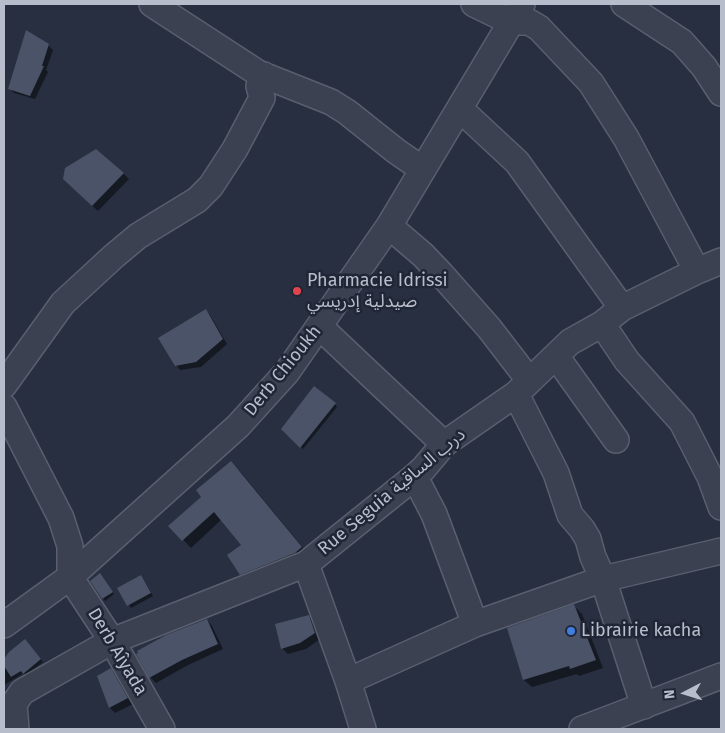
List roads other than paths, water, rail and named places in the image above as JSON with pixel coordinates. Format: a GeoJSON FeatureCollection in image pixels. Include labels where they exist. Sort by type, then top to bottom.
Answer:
{"type":"FeatureCollection","features":[{"type":"Feature","properties":{"kind":"street"},"geometry":{"type":"LineString","coordinates":[[152,4],[241,63],[264,76],[330,102],[347,112],[422,169]]}},
{"type":"Feature","properties":{"kind":"street"},"geometry":{"type":"LineString","coordinates":[[474,4],[516,13],[539,28],[592,83],[626,138],[697,271]]}},
{"type":"Feature","properties":{"kind":"street"},"geometry":{"type":"LineString","coordinates":[[624,4],[682,42],[704,67],[721,93]]}},
{"type":"Feature","properties":{"kind":"street","name":"Derb Chioukh"},"geometry":{"type":"LineString","coordinates":[[4,625],[70,577],[238,426],[287,372],[389,226],[516,13]]}},
{"type":"Feature","properties":{"kind":"street"},"geometry":{"type":"LineString","coordinates":[[4,384],[63,303],[138,236],[197,200],[211,186],[235,149],[262,98],[259,86],[264,76]]}},
{"type":"Feature","properties":{"kind":"street"},"geometry":{"type":"LineString","coordinates":[[460,109],[518,162],[622,308]]}},
{"type":"Feature","properties":{"kind":"street"},"geometry":{"type":"LineString","coordinates":[[389,226],[442,275],[488,328],[523,387],[570,515],[588,539],[593,557],[603,579],[644,706]]}},
{"type":"Feature","properties":{"kind":"street","name":"Rue Seguia درب الساقية"},"geometry":{"type":"LineString","coordinates":[[16,729],[14,704],[22,692],[112,641],[306,564],[413,478],[444,444],[523,387],[570,342],[602,324],[622,308],[697,271],[721,262]]}},
{"type":"Feature","properties":{"kind":"street"},"geometry":{"type":"LineString","coordinates":[[602,324],[627,361],[682,422],[716,475],[721,507]]}},
{"type":"Feature","properties":{"kind":"street"},"geometry":{"type":"LineString","coordinates":[[320,327],[444,444]]}},
{"type":"Feature","properties":{"kind":"street"},"geometry":{"type":"LineString","coordinates":[[556,356],[616,440]]}},
{"type":"Feature","properties":{"kind":"street"},"geometry":{"type":"LineString","coordinates":[[4,407],[61,518],[70,546],[70,577]]}},
{"type":"Feature","properties":{"kind":"street"},"geometry":{"type":"LineString","coordinates":[[413,478],[420,487],[434,514],[475,624]]}},
{"type":"Feature","properties":{"kind":"street"},"geometry":{"type":"LineString","coordinates":[[348,681],[475,624],[603,579],[721,551]]}},
{"type":"Feature","properties":{"kind":"street"},"geometry":{"type":"LineString","coordinates":[[306,564],[364,729]]}},
{"type":"Feature","properties":{"kind":"street","name":"Derb Aîyada"},"geometry":{"type":"LineString","coordinates":[[70,577],[112,641],[162,729]]}},
{"type":"Feature","properties":{"kind":"street"},"geometry":{"type":"LineString","coordinates":[[582,729],[721,676]]}},
{"type":"Feature","properties":{"kind":"place","name":"Pharmacie Idrissi صيدلية إدريسي"},"geometry":{"type":"Point","coordinates":[297,291]}},
{"type":"Feature","properties":{"kind":"place","name":"Librairie kacha"},"geometry":{"type":"Point","coordinates":[571,631]}}]}
